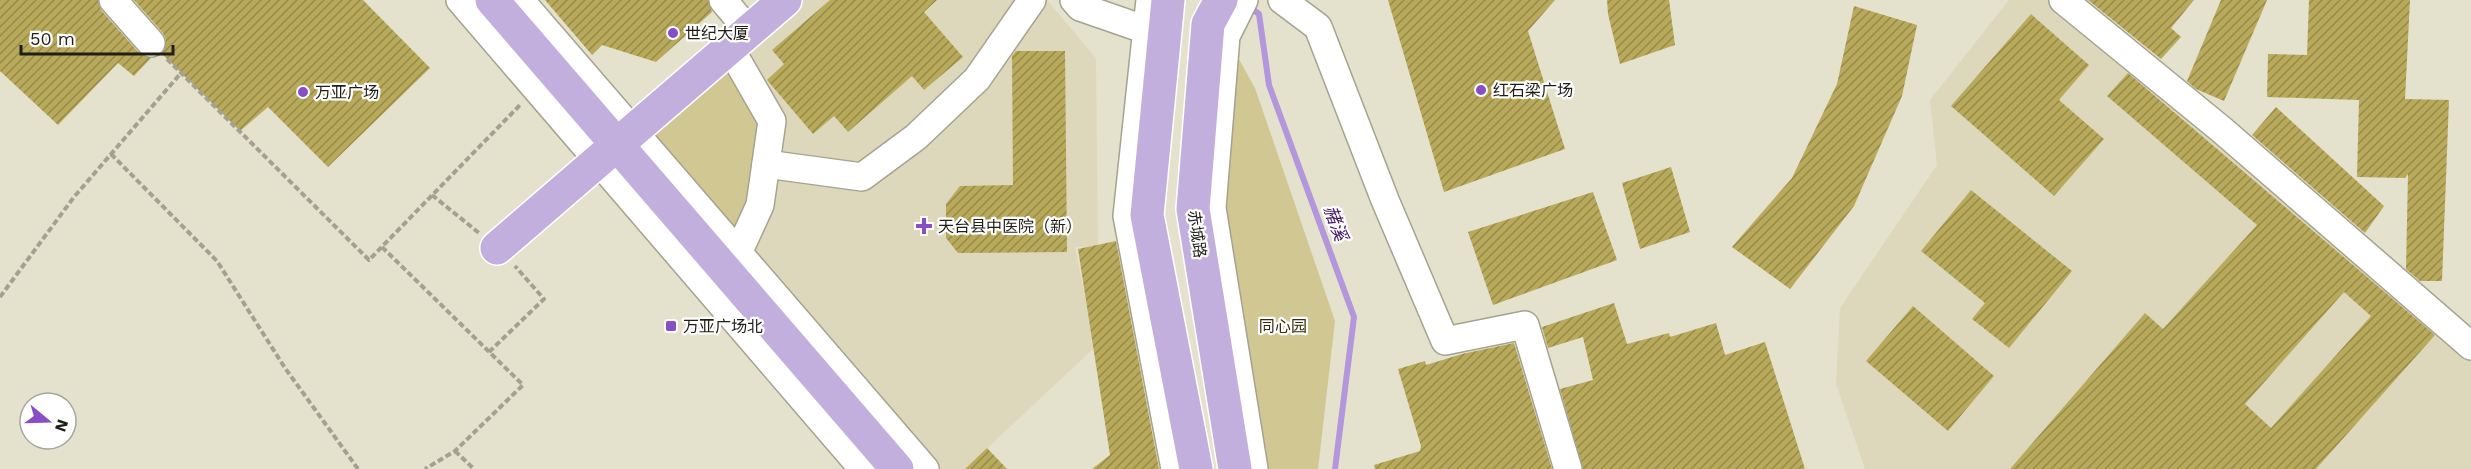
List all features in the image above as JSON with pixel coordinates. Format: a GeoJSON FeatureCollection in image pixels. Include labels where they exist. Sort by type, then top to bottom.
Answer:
{"type":"FeatureCollection","features":[{"type":"Feature","properties":{"kind":"main road"},"geometry":{"type":"LineString","coordinates":[[492,0],[897,469]]}},
{"type":"Feature","properties":{"kind":"main road"},"geometry":{"type":"LineString","coordinates":[[497,248],[785,0]]}},
{"type":"Feature","properties":{"kind":"main road"},"geometry":{"type":"LineString","coordinates":[[1168,0],[1154,33],[1147,215],[1196,469]]}},
{"type":"Feature","properties":{"kind":"main road","name":"赤城路"},"geometry":{"type":"LineString","coordinates":[[1218,20],[1192,209],[1235,469]]}},
{"type":"Feature","properties":{"kind":"street"},"geometry":{"type":"LineString","coordinates":[[113,0],[151,43]]}},
{"type":"Feature","properties":{"kind":"street"},"geometry":{"type":"LineString","coordinates":[[460,0],[537,88],[617,146],[739,251],[925,469]]}},
{"type":"Feature","properties":{"kind":"street"},"geometry":{"type":"LineString","coordinates":[[520,0],[617,146],[863,469]]}},
{"type":"Feature","properties":{"kind":"street"},"geometry":{"type":"LineString","coordinates":[[723,0],[772,121],[760,205],[739,251]]}},
{"type":"Feature","properties":{"kind":"street"},"geometry":{"type":"LineString","coordinates":[[766,164],[862,177],[916,136],[977,79],[1032,0]]}},
{"type":"Feature","properties":{"kind":"street"},"geometry":{"type":"LineString","coordinates":[[1074,0],[1080,7],[1154,33]]}},
{"type":"Feature","properties":{"kind":"street"},"geometry":{"type":"LineString","coordinates":[[1150,0],[1154,33],[1127,216],[1174,469]]}},
{"type":"Feature","properties":{"kind":"street"},"geometry":{"type":"LineString","coordinates":[[1244,0],[1218,20],[1212,208],[1254,469]]}},
{"type":"Feature","properties":{"kind":"street"},"geometry":{"type":"LineString","coordinates":[[1282,0],[1318,27],[1385,200],[1445,341],[1526,325],[1568,469]]}},
{"type":"Feature","properties":{"kind":"street"},"geometry":{"type":"LineString","coordinates":[[2063,0],[2222,130],[2471,346]]}},
{"type":"Feature","properties":{"kind":"path"},"geometry":{"type":"LineString","coordinates":[[151,43],[369,261],[537,88]]}},
{"type":"Feature","properties":{"kind":"path"},"geometry":{"type":"LineString","coordinates":[[0,297],[74,197],[181,73]]}},
{"type":"Feature","properties":{"kind":"path"},"geometry":{"type":"LineString","coordinates":[[111,154],[217,261],[285,368],[358,469]]}},
{"type":"Feature","properties":{"kind":"path"},"geometry":{"type":"LineString","coordinates":[[382,247],[523,385],[455,451],[425,469]]}},
{"type":"Feature","properties":{"kind":"path"},"geometry":{"type":"LineString","coordinates":[[455,451],[474,469]]}},
{"type":"Feature","properties":{"kind":"shaded area","name":"天台县中医院（新）"},"geometry":{"type":"Polygon","coordinates":[[[786,0],[1047,0],[1096,58],[1098,246],[1075,247],[1095,347],[965,469],[925,469],[739,251],[730,48],[786,0]]]}},
{"type":"Feature","properties":{"kind":"shaded area"},"geometry":{"type":"Polygon","coordinates":[[[2009,0],[2062,0],[2471,346],[2471,469],[1865,469],[1836,384],[1840,308],[1937,165],[1930,100],[2009,0]]]}},
{"type":"Feature","properties":{"kind":"green space","name":"同心园"},"geometry":{"type":"Polygon","coordinates":[[[1226,36],[1255,88],[1335,321],[1318,469],[1254,469],[1212,208],[1226,36]]]}},
{"type":"Feature","properties":{"kind":"green space"},"geometry":{"type":"Polygon","coordinates":[[[730,48],[772,121],[739,251],[634,132],[730,48]]]}},
{"type":"Feature","properties":{"kind":"building"},"geometry":{"type":"Polygon","coordinates":[[[0,0],[98,0],[101,10],[139,53],[151,58],[134,76],[118,63],[58,125],[0,71],[0,0]]]}},
{"type":"Feature","properties":{"kind":"building","name":"万亚广场"},"geometry":{"type":"Polygon","coordinates":[[[134,0],[363,0],[430,68],[328,167],[268,107],[240,131],[162,54],[166,40],[163,33],[134,0]]]}},
{"type":"Feature","properties":{"kind":"building"},"geometry":{"type":"Polygon","coordinates":[[[545,0],[708,0],[712,12],[656,62],[602,45],[592,55],[545,0]]]}},
{"type":"Feature","properties":{"kind":"building"},"geometry":{"type":"Polygon","coordinates":[[[830,0],[937,0],[924,12],[963,57],[924,90],[912,76],[848,132],[834,116],[813,134],[767,80],[784,64],[772,50],[830,0]]]}},
{"type":"Feature","properties":{"kind":"building","name":"红石梁广场"},"geometry":{"type":"Polygon","coordinates":[[[1388,0],[1555,0],[1528,31],[1565,149],[1444,192],[1388,0]]]}},
{"type":"Feature","properties":{"kind":"building"},"geometry":{"type":"Polygon","coordinates":[[[1607,0],[1669,0],[1675,45],[1620,64],[1608,14],[1607,0]]]}},
{"type":"Feature","properties":{"kind":"building"},"geometry":{"type":"Polygon","coordinates":[[[2088,0],[2194,0],[2171,28],[2181,37],[2161,59],[2088,0]]]}},
{"type":"Feature","properties":{"kind":"building"},"geometry":{"type":"Polygon","coordinates":[[[2221,0],[2267,0],[2224,101],[2196,89],[2187,81],[2221,0]]]}},
{"type":"Feature","properties":{"kind":"building"},"geometry":{"type":"Polygon","coordinates":[[[2309,0],[2410,0],[2405,99],[2449,100],[2442,281],[2420,281],[2406,269],[2408,174],[2405,178],[2357,177],[2359,100],[2267,97],[2268,54],[2307,55],[2309,0]]]}},
{"type":"Feature","properties":{"kind":"building"},"geometry":{"type":"Polygon","coordinates":[[[1854,6],[1917,25],[1902,96],[1854,206],[1790,289],[1732,247],[1792,178],[1837,84],[1854,6]]]}},
{"type":"Feature","properties":{"kind":"building"},"geometry":{"type":"Polygon","coordinates":[[[2031,14],[2089,65],[2059,100],[2104,139],[2054,196],[1951,106],[2031,14]]]}},
{"type":"Feature","properties":{"kind":"building"},"geometry":{"type":"Polygon","coordinates":[[[1016,51],[1065,51],[1067,252],[958,253],[946,238],[946,204],[960,186],[1013,185],[1012,56],[1016,51]]]}},
{"type":"Feature","properties":{"kind":"building"},"geometry":{"type":"Polygon","coordinates":[[[2128,73],[2435,335],[2316,469],[2010,469],[2145,313],[2163,329],[2257,225],[2107,96],[2128,73]],[[2344,292],[2245,404],[2271,428],[2371,316],[2344,292]]]}},
{"type":"Feature","properties":{"kind":"building"},"geometry":{"type":"Polygon","coordinates":[[[2276,107],[2384,206],[2365,233],[2252,135],[2276,107]]]}},
{"type":"Feature","properties":{"kind":"building"},"geometry":{"type":"Polygon","coordinates":[[[1671,167],[1690,232],[1640,249],[1622,183],[1671,167]]]}},
{"type":"Feature","properties":{"kind":"building"},"geometry":{"type":"Polygon","coordinates":[[[1971,190],[2072,271],[2009,348],[1972,319],[1985,303],[1921,251],[1971,190]]]}},
{"type":"Feature","properties":{"kind":"building"},"geometry":{"type":"Polygon","coordinates":[[[1593,192],[1617,260],[1493,305],[1468,232],[1593,192]]]}},
{"type":"Feature","properties":{"kind":"building"},"geometry":{"type":"Polygon","coordinates":[[[1116,241],[1159,469],[1092,469],[1110,455],[1078,249],[1116,241]]]}},
{"type":"Feature","properties":{"kind":"building"},"geometry":{"type":"Polygon","coordinates":[[[1614,303],[1627,344],[1669,333],[1670,337],[1716,323],[1725,355],[1765,342],[1805,469],[1583,469],[1560,389],[1593,380],[1583,337],[1548,348],[1542,327],[1614,303]]]}},
{"type":"Feature","properties":{"kind":"building"},"geometry":{"type":"Polygon","coordinates":[[[1913,306],[1994,376],[1948,431],[1866,361],[1913,306]]]}},
{"type":"Feature","properties":{"kind":"building"},"geometry":{"type":"Polygon","coordinates":[[[1514,343],[1552,469],[1375,469],[1374,465],[1420,451],[1421,446],[1398,369],[1425,361],[1426,365],[1462,354],[1514,343]]]}},
{"type":"Feature","properties":{"kind":"building"},"geometry":{"type":"Polygon","coordinates":[[[987,448],[1007,469],[965,469],[987,448]]]}},
{"type":"Feature","properties":{"kind":"waterway","name":"赭溪"},"geometry":{"type":"LineString","coordinates":[[1248,6],[1259,14],[1269,85],[1354,317],[1335,469]]}},
{"type":"Feature","properties":{"kind":"place","name":"世纪大厦"},"geometry":{"type":"Point","coordinates":[673,33]}},
{"type":"Feature","properties":{"kind":"place","name":"红石梁广场"},"geometry":{"type":"Point","coordinates":[1481,90]}},
{"type":"Feature","properties":{"kind":"place","name":"万亚广场"},"geometry":{"type":"Point","coordinates":[303,92]}},
{"type":"Feature","properties":{"kind":"place","name":"天台县中医院（新）"},"geometry":{"type":"Point","coordinates":[924,226]}},
{"type":"Feature","properties":{"kind":"place","name":"万亚广场北"},"geometry":{"type":"Point","coordinates":[671,326]}}]}
